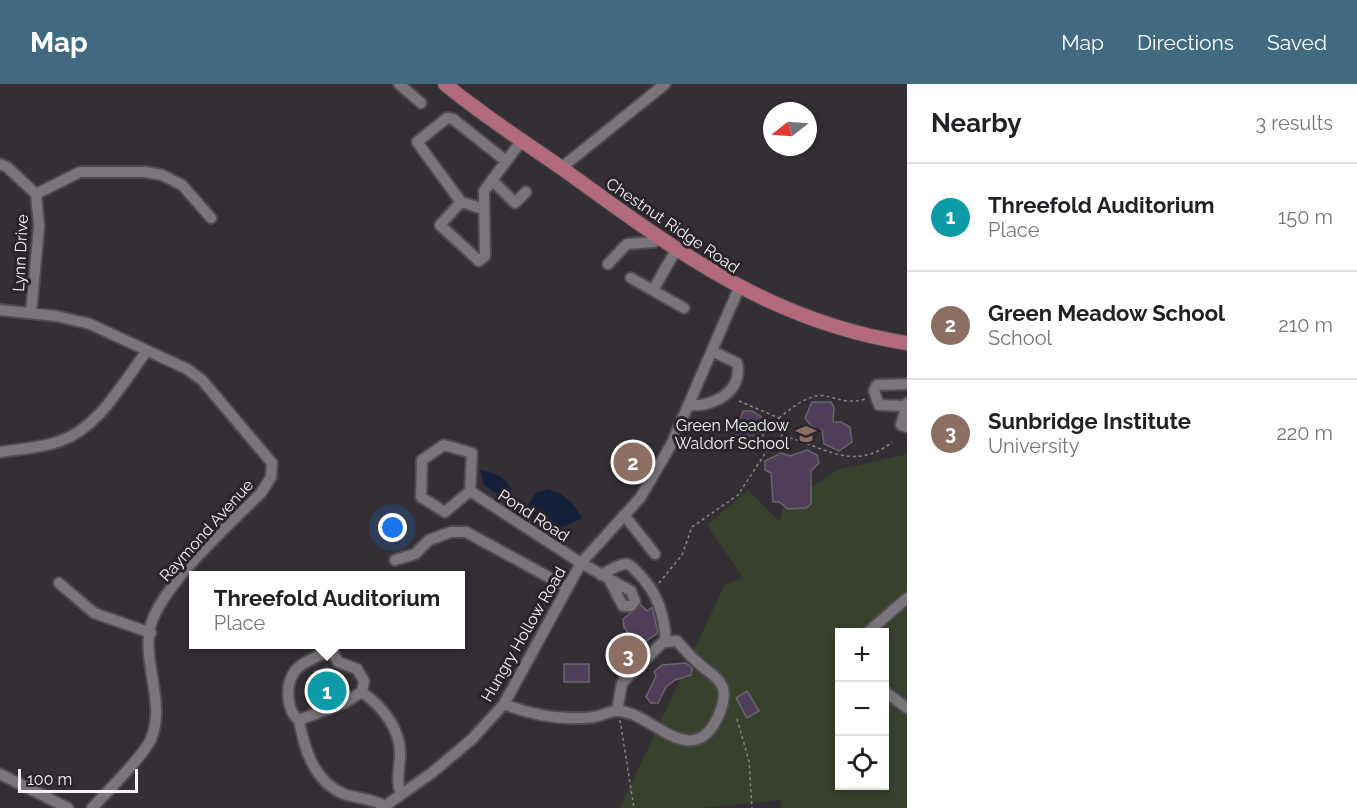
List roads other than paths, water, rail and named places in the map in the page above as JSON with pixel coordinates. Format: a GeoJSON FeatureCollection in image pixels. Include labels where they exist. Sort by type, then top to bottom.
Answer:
{"type":"FeatureCollection","features":[{"type":"Feature","properties":{"kind":"main road","name":"Chestnut Ridge Road"},"geometry":{"type":"LineString","coordinates":[[445,84],[658,239],[739,288],[848,330],[907,343]]}},
{"type":"Feature","properties":{"kind":"street"},"geometry":{"type":"LineString","coordinates":[[399,84],[421,103]]}},
{"type":"Feature","properties":{"kind":"street"},"geometry":{"type":"LineString","coordinates":[[561,168],[664,84]]}},
{"type":"Feature","properties":{"kind":"street"},"geometry":{"type":"LineString","coordinates":[[483,209],[461,202],[417,142],[447,118],[453,119],[506,161]]}},
{"type":"Feature","properties":{"kind":"street"},"geometry":{"type":"LineString","coordinates":[[461,202],[440,225],[478,261],[485,256],[483,191],[522,140]]}},
{"type":"Feature","properties":{"kind":"street"},"geometry":{"type":"LineString","coordinates":[[0,164],[7,166],[36,194],[80,172],[146,172],[162,175],[182,185],[211,218]]}},
{"type":"Feature","properties":{"kind":"street"},"geometry":{"type":"LineString","coordinates":[[492,180],[515,203],[526,192]]}},
{"type":"Feature","properties":{"kind":"street","name":"Lynn Drive"},"geometry":{"type":"LineString","coordinates":[[31,313],[39,226],[36,194]]}},
{"type":"Feature","properties":{"kind":"street"},"geometry":{"type":"LineString","coordinates":[[608,264],[627,244],[654,242],[658,239]]}},
{"type":"Feature","properties":{"kind":"street"},"geometry":{"type":"LineString","coordinates":[[653,291],[676,250]]}},
{"type":"Feature","properties":{"kind":"street"},"geometry":{"type":"LineString","coordinates":[[631,278],[684,308]]}},
{"type":"Feature","properties":{"kind":"street","name":"Hungry Hollow Road"},"geometry":{"type":"LineString","coordinates":[[388,806],[401,794],[434,772],[471,739],[504,704],[581,563],[640,498],[660,463],[739,288]]}},
{"type":"Feature","properties":{"kind":"street","name":"Raymond Avenue"},"geometry":{"type":"LineString","coordinates":[[0,310],[31,313],[90,324],[188,369],[202,380],[272,463],[271,477],[261,493],[183,574],[163,600],[152,621],[151,666],[156,713],[151,741],[92,808]]}},
{"type":"Feature","properties":{"kind":"street"},"geometry":{"type":"LineString","coordinates":[[0,452],[58,442],[75,435],[106,405],[147,351]]}},
{"type":"Feature","properties":{"kind":"street"},"geometry":{"type":"LineString","coordinates":[[688,405],[703,406],[718,401],[735,379],[737,363],[712,351]]}},
{"type":"Feature","properties":{"kind":"street"},"geometry":{"type":"LineString","coordinates":[[907,384],[887,383],[878,385],[874,391],[879,405],[907,404],[901,425],[907,427]]}},
{"type":"Feature","properties":{"kind":"street"},"geometry":{"type":"LineString","coordinates":[[444,445],[472,453],[470,491],[445,512],[421,497],[422,459],[444,445]]}},
{"type":"Feature","properties":{"kind":"street","name":"Pond Road"},"geometry":{"type":"LineString","coordinates":[[470,491],[605,578],[625,564],[630,565],[651,589],[664,618],[666,642]]}},
{"type":"Feature","properties":{"kind":"street"},"geometry":{"type":"LineString","coordinates":[[624,515],[655,554]]}},
{"type":"Feature","properties":{"kind":"street"},"geometry":{"type":"LineString","coordinates":[[395,560],[415,554],[429,540],[451,532],[466,532],[567,587]]}},
{"type":"Feature","properties":{"kind":"street"},"geometry":{"type":"LineString","coordinates":[[59,583],[94,613],[151,633]]}},
{"type":"Feature","properties":{"kind":"street"},"geometry":{"type":"LineString","coordinates":[[874,628],[907,598]]}},
{"type":"Feature","properties":{"kind":"street"},"geometry":{"type":"LineString","coordinates":[[504,704],[532,715],[554,718],[632,714],[662,732],[686,741],[697,738],[717,719],[723,704],[720,679],[697,662],[676,641],[666,642],[622,683],[618,714]]}},
{"type":"Feature","properties":{"kind":"street"},"geometry":{"type":"LineString","coordinates":[[299,720],[344,703],[362,692],[364,681],[357,669],[338,662],[332,650],[294,672],[288,705],[293,715],[299,720],[309,758],[329,784],[343,794],[388,806]]}},
{"type":"Feature","properties":{"kind":"street"},"geometry":{"type":"LineString","coordinates":[[362,692],[374,700],[392,722],[399,741],[397,783],[401,794]]}},
{"type":"Feature","properties":{"kind":"street"},"geometry":{"type":"LineString","coordinates":[[889,694],[907,708]]}},
{"type":"Feature","properties":{"kind":"street"},"geometry":{"type":"LineString","coordinates":[[0,774],[68,808]]}},
{"type":"Feature","properties":{"kind":"water"},"geometry":{"type":"Polygon","coordinates":[[[480,470],[502,478],[509,486],[513,498],[503,499],[484,484],[480,470]]]}},
{"type":"Feature","properties":{"kind":"water"},"geometry":{"type":"Polygon","coordinates":[[[547,489],[568,499],[582,518],[552,532],[524,511],[536,493],[547,489]]]}},
{"type":"Feature","properties":{"kind":"place","name":"Green Meadow Waldorf School"},"geometry":{"type":"Point","coordinates":[806,434]}},
{"type":"Feature","properties":{"kind":"place","name":"Green Meadow School"},"geometry":{"type":"Point","coordinates":[633,462]}},
{"type":"Feature","properties":{"kind":"place","name":"Sunbridge Institute"},"geometry":{"type":"Point","coordinates":[628,655]}},
{"type":"Feature","properties":{"kind":"place","name":"Threefold Auditorium"},"geometry":{"type":"Point","coordinates":[327,691]}}]}
